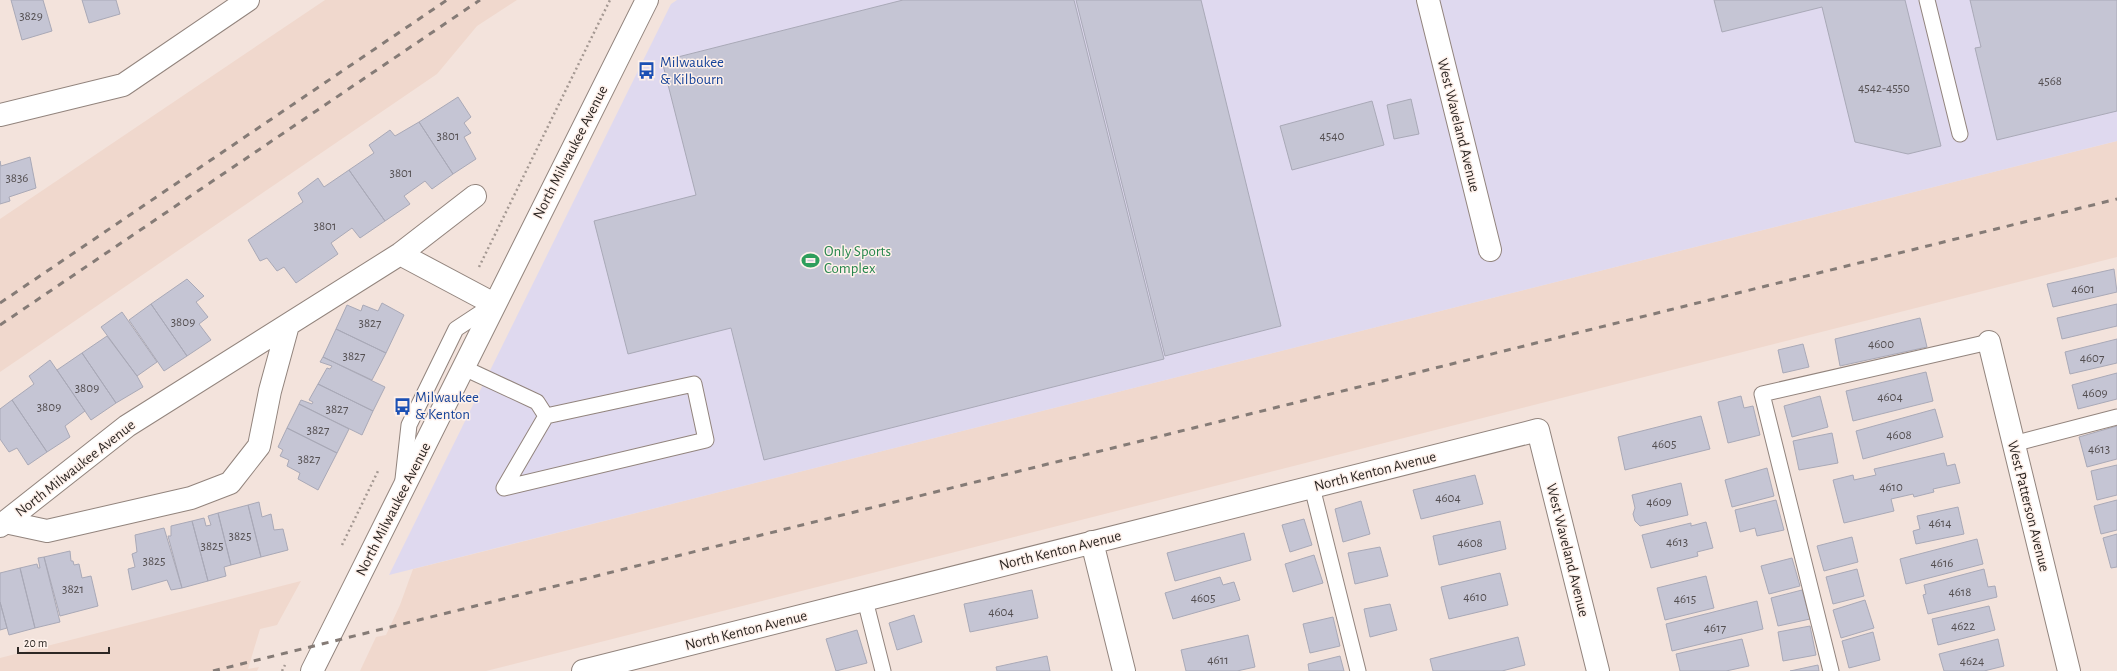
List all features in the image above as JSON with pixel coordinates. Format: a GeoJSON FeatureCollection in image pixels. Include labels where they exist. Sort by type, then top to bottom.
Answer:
{"type":"FeatureCollection","features":[{"type":"Feature","properties":{"kind":"street"},"geometry":{"type":"LineString","coordinates":[[0,115],[124,85],[248,0]]}},
{"type":"Feature","properties":{"kind":"street","name":"North Milwaukee Avenue"},"geometry":{"type":"LineString","coordinates":[[312,671],[647,0]]}},
{"type":"Feature","properties":{"kind":"street","name":"West Waveland Avenue"},"geometry":{"type":"LineString","coordinates":[[1428,0],[1490,250]]}},
{"type":"Feature","properties":{"kind":"street","name":"North Milwaukee Avenue"},"geometry":{"type":"LineString","coordinates":[[3,524],[127,426],[400,254],[475,196]]}},
{"type":"Feature","properties":{"kind":"street"},"geometry":{"type":"LineString","coordinates":[[400,254],[494,304]]}},
{"type":"Feature","properties":{"kind":"street","name":"North Milwaukee Avenue"},"geometry":{"type":"LineString","coordinates":[[3,524],[46,531],[191,498],[230,483],[260,446],[270,391],[288,325]]}},
{"type":"Feature","properties":{"kind":"street","name":"West Patterson Avenue"},"geometry":{"type":"LineString","coordinates":[[1989,342],[2069,671]]}},
{"type":"Feature","properties":{"kind":"street","name":"West Waveland Avenue"},"geometry":{"type":"LineString","coordinates":[[1538,430],[1598,671]]}},
{"type":"Feature","properties":{"kind":"street","name":"North Kenton Avenue"},"geometry":{"type":"LineString","coordinates":[[583,671],[644,664],[865,600],[1538,430]]}},
{"type":"Feature","properties":{"kind":"street"},"geometry":{"type":"LineString","coordinates":[[1092,542],[1124,671]]}},
{"type":"Feature","properties":{"kind":"lane"},"geometry":{"type":"LineString","coordinates":[[1927,0],[1960,134]]}},
{"type":"Feature","properties":{"kind":"lane"},"geometry":{"type":"LineString","coordinates":[[402,490],[409,424],[456,329],[494,304]]}},
{"type":"Feature","properties":{"kind":"lane"},"geometry":{"type":"LineString","coordinates":[[1831,671],[1762,394],[1989,342]]}},
{"type":"Feature","properties":{"kind":"lane"},"geometry":{"type":"LineString","coordinates":[[464,368],[537,402],[546,416]]}},
{"type":"Feature","properties":{"kind":"lane"},"geometry":{"type":"LineString","coordinates":[[694,384],[706,440],[504,488],[546,416],[694,384]]}},
{"type":"Feature","properties":{"kind":"lane"},"geometry":{"type":"LineString","coordinates":[[2014,444],[2117,417]]}},
{"type":"Feature","properties":{"kind":"lane"},"geometry":{"type":"LineString","coordinates":[[1312,487],[1358,671]]}},
{"type":"Feature","properties":{"kind":"lane"},"geometry":{"type":"LineString","coordinates":[[865,600],[883,671]]}},
{"type":"Feature","properties":{"kind":"shaded area"},"geometry":{"type":"Polygon","coordinates":[[[325,0],[517,0],[477,26],[437,74],[0,372],[0,219],[325,0]]]}},
{"type":"Feature","properties":{"kind":"shaded area"},"geometry":{"type":"Polygon","coordinates":[[[677,0],[2117,0],[2117,141],[389,575],[671,4],[677,0]]]}},
{"type":"Feature","properties":{"kind":"shaded area"},"geometry":{"type":"Polygon","coordinates":[[[2117,141],[2117,257],[486,671],[360,671],[376,637],[386,635],[400,605],[413,569],[2117,141]]]}},
{"type":"Feature","properties":{"kind":"shaded area"},"geometry":{"type":"Polygon","coordinates":[[[301,581],[277,625],[260,629],[248,669],[259,667],[257,671],[0,671],[0,658],[301,581]]]}},
{"type":"Feature","properties":{"kind":"building"},"geometry":{"type":"Polygon","coordinates":[[[11,0],[43,0],[52,31],[22,40],[11,0]]]}},
{"type":"Feature","properties":{"kind":"building"},"geometry":{"type":"Polygon","coordinates":[[[82,0],[116,0],[120,14],[89,23],[82,0]]]}},
{"type":"Feature","properties":{"kind":"building"},"geometry":{"type":"Polygon","coordinates":[[[903,0],[1074,0],[1164,359],[764,460],[731,328],[628,354],[594,221],[696,195],[662,61],[903,0]]]}},
{"type":"Feature","properties":{"kind":"building"},"geometry":{"type":"Polygon","coordinates":[[[1076,0],[1201,0],[1281,326],[1165,356],[1076,0]]]}},
{"type":"Feature","properties":{"kind":"building"},"geometry":{"type":"Polygon","coordinates":[[[1714,0],[1905,0],[1941,146],[1908,154],[1855,142],[1822,7],[1722,32],[1714,0]]]}},
{"type":"Feature","properties":{"kind":"building"},"geometry":{"type":"Polygon","coordinates":[[[1970,0],[2117,0],[2117,111],[1997,140],[1975,48],[1981,47],[1970,0]]]}},
{"type":"Feature","properties":{"kind":"building"},"geometry":{"type":"Polygon","coordinates":[[[458,97],[471,117],[464,123],[471,133],[464,137],[476,159],[453,174],[419,122],[458,97]]]}},
{"type":"Feature","properties":{"kind":"building"},"geometry":{"type":"Polygon","coordinates":[[[1411,99],[1419,134],[1394,139],[1387,105],[1411,99]]]}},
{"type":"Feature","properties":{"kind":"building"},"geometry":{"type":"Polygon","coordinates":[[[1372,101],[1384,145],[1292,170],[1280,126],[1372,101]]]}},
{"type":"Feature","properties":{"kind":"building"},"geometry":{"type":"Polygon","coordinates":[[[419,122],[453,174],[432,189],[425,181],[404,196],[410,204],[385,221],[349,170],[374,153],[369,145],[390,130],[395,136],[419,122]]]}},
{"type":"Feature","properties":{"kind":"building"},"geometry":{"type":"Polygon","coordinates":[[[30,157],[36,188],[9,197],[10,201],[0,204],[0,161],[1,166],[30,157]]]}},
{"type":"Feature","properties":{"kind":"building"},"geometry":{"type":"Polygon","coordinates":[[[349,170],[385,221],[360,238],[352,228],[331,243],[338,254],[296,283],[284,267],[277,271],[267,258],[260,261],[248,240],[303,202],[298,193],[318,178],[324,187],[349,170]]]}},
{"type":"Feature","properties":{"kind":"building"},"geometry":{"type":"Polygon","coordinates":[[[2114,269],[2117,292],[2053,307],[2047,284],[2114,269]]]}},
{"type":"Feature","properties":{"kind":"building"},"geometry":{"type":"Polygon","coordinates":[[[187,279],[204,296],[196,302],[208,317],[199,324],[211,340],[187,356],[151,304],[187,279]]]}},
{"type":"Feature","properties":{"kind":"building"},"geometry":{"type":"Polygon","coordinates":[[[382,303],[404,315],[386,353],[336,329],[347,305],[361,311],[363,305],[378,311],[382,303]]]}},
{"type":"Feature","properties":{"kind":"building"},"geometry":{"type":"Polygon","coordinates":[[[151,304],[187,356],[164,371],[129,320],[151,304]]]}},
{"type":"Feature","properties":{"kind":"building"},"geometry":{"type":"Polygon","coordinates":[[[2117,304],[2117,326],[2062,339],[2057,318],[2117,304]]]}},
{"type":"Feature","properties":{"kind":"building"},"geometry":{"type":"Polygon","coordinates":[[[122,312],[157,362],[137,376],[101,327],[122,312]]]}},
{"type":"Feature","properties":{"kind":"building"},"geometry":{"type":"Polygon","coordinates":[[[1920,318],[1927,347],[1840,366],[1835,339],[1920,318]]]}},
{"type":"Feature","properties":{"kind":"building"},"geometry":{"type":"Polygon","coordinates":[[[336,329],[386,353],[372,380],[323,357],[336,329]]]}},
{"type":"Feature","properties":{"kind":"building"},"geometry":{"type":"Polygon","coordinates":[[[107,336],[137,376],[143,387],[116,403],[82,353],[107,336]]]}},
{"type":"Feature","properties":{"kind":"building"},"geometry":{"type":"Polygon","coordinates":[[[2117,339],[2117,363],[2070,374],[2065,352],[2117,339]]]}},
{"type":"Feature","properties":{"kind":"building"},"geometry":{"type":"Polygon","coordinates":[[[1803,344],[1809,367],[1783,373],[1778,350],[1803,344]]]}},
{"type":"Feature","properties":{"kind":"building"},"geometry":{"type":"Polygon","coordinates":[[[82,353],[116,403],[91,420],[57,370],[82,353]]]}},
{"type":"Feature","properties":{"kind":"building"},"geometry":{"type":"Polygon","coordinates":[[[323,357],[385,387],[373,411],[318,384],[327,368],[330,369],[332,366],[320,362],[323,357]]]}},
{"type":"Feature","properties":{"kind":"building"},"geometry":{"type":"Polygon","coordinates":[[[50,360],[85,411],[65,426],[70,437],[47,452],[12,400],[34,384],[29,376],[50,360]]]}},
{"type":"Feature","properties":{"kind":"building"},"geometry":{"type":"Polygon","coordinates":[[[1926,372],[1933,401],[1853,421],[1846,391],[1926,372]]]}},
{"type":"Feature","properties":{"kind":"building"},"geometry":{"type":"Polygon","coordinates":[[[2117,373],[2117,399],[2078,409],[2072,385],[2117,373]]]}},
{"type":"Feature","properties":{"kind":"building"},"geometry":{"type":"Polygon","coordinates":[[[318,384],[373,411],[362,435],[299,404],[301,400],[312,404],[313,402],[309,400],[318,384]]]}},
{"type":"Feature","properties":{"kind":"building"},"geometry":{"type":"Polygon","coordinates":[[[1741,396],[1744,408],[1753,406],[1760,435],[1728,443],[1718,402],[1741,396]]]}},
{"type":"Feature","properties":{"kind":"building"},"geometry":{"type":"Polygon","coordinates":[[[1820,396],[1828,427],[1792,437],[1784,406],[1820,396]]]}},
{"type":"Feature","properties":{"kind":"building"},"geometry":{"type":"Polygon","coordinates":[[[12,400],[47,452],[28,465],[17,448],[9,452],[0,439],[0,409],[12,400]]]}},
{"type":"Feature","properties":{"kind":"building"},"geometry":{"type":"Polygon","coordinates":[[[299,404],[349,429],[337,453],[287,428],[299,404]]]}},
{"type":"Feature","properties":{"kind":"building"},"geometry":{"type":"Polygon","coordinates":[[[1935,409],[1943,437],[1863,459],[1856,431],[1935,409]]]}},
{"type":"Feature","properties":{"kind":"building"},"geometry":{"type":"Polygon","coordinates":[[[1701,416],[1710,449],[1625,470],[1618,437],[1701,416]]]}},
{"type":"Feature","properties":{"kind":"building"},"geometry":{"type":"Polygon","coordinates":[[[2117,426],[2117,459],[2087,467],[2079,437],[2117,426]]]}},
{"type":"Feature","properties":{"kind":"building"},"geometry":{"type":"Polygon","coordinates":[[[287,428],[337,453],[318,490],[298,479],[300,473],[287,466],[289,460],[280,456],[283,450],[278,447],[287,428]]]}},
{"type":"Feature","properties":{"kind":"building"},"geometry":{"type":"Polygon","coordinates":[[[1832,433],[1838,463],[1799,470],[1793,441],[1832,433]]]}},
{"type":"Feature","properties":{"kind":"building"},"geometry":{"type":"Polygon","coordinates":[[[1944,453],[1947,466],[1955,464],[1960,483],[1933,489],[1934,492],[1914,497],[1913,494],[1891,499],[1894,511],[1844,523],[1833,480],[1853,475],[1854,480],[1876,475],[1874,469],[1944,453]]]}},
{"type":"Feature","properties":{"kind":"building"},"geometry":{"type":"Polygon","coordinates":[[[2117,465],[2117,495],[2097,500],[2091,471],[2117,465]]]}},
{"type":"Feature","properties":{"kind":"building"},"geometry":{"type":"Polygon","coordinates":[[[1767,468],[1774,496],[1732,507],[1725,480],[1767,468]]]}},
{"type":"Feature","properties":{"kind":"building"},"geometry":{"type":"Polygon","coordinates":[[[1475,475],[1483,504],[1421,519],[1413,490],[1475,475]]]}},
{"type":"Feature","properties":{"kind":"building"},"geometry":{"type":"Polygon","coordinates":[[[1681,483],[1688,515],[1640,526],[1635,521],[1633,514],[1635,508],[1632,495],[1681,483]]]}},
{"type":"Feature","properties":{"kind":"building"},"geometry":{"type":"Polygon","coordinates":[[[1776,500],[1784,530],[1757,536],[1755,528],[1740,532],[1735,510],[1776,500]]]}},
{"type":"Feature","properties":{"kind":"building"},"geometry":{"type":"Polygon","coordinates":[[[2117,500],[2117,530],[2101,534],[2094,506],[2117,500]]]}},
{"type":"Feature","properties":{"kind":"building"},"geometry":{"type":"Polygon","coordinates":[[[1361,501],[1370,534],[1343,542],[1335,509],[1361,501]]]}},
{"type":"Feature","properties":{"kind":"building"},"geometry":{"type":"Polygon","coordinates":[[[259,502],[262,517],[271,514],[274,530],[283,529],[288,550],[261,557],[248,505],[259,502]]]}},
{"type":"Feature","properties":{"kind":"building"},"geometry":{"type":"Polygon","coordinates":[[[248,505],[261,557],[231,565],[218,513],[248,505]]]}},
{"type":"Feature","properties":{"kind":"building"},"geometry":{"type":"Polygon","coordinates":[[[1958,507],[1964,534],[1916,544],[1913,531],[1920,529],[1917,516],[1958,507]]]}},
{"type":"Feature","properties":{"kind":"building"},"geometry":{"type":"Polygon","coordinates":[[[218,513],[231,565],[224,567],[226,576],[208,581],[192,521],[204,518],[206,526],[211,525],[208,516],[218,513]]]}},
{"type":"Feature","properties":{"kind":"building"},"geometry":{"type":"Polygon","coordinates":[[[1304,519],[1312,545],[1290,552],[1282,525],[1304,519]]]}},
{"type":"Feature","properties":{"kind":"building"},"geometry":{"type":"Polygon","coordinates":[[[192,521],[208,581],[182,588],[168,536],[171,536],[171,526],[192,521]]]}},
{"type":"Feature","properties":{"kind":"building"},"geometry":{"type":"Polygon","coordinates":[[[1500,521],[1506,549],[1439,565],[1433,536],[1500,521]]]}},
{"type":"Feature","properties":{"kind":"building"},"geometry":{"type":"Polygon","coordinates":[[[1706,522],[1713,548],[1697,552],[1698,556],[1651,568],[1642,535],[1691,523],[1691,526],[1706,522]]]}},
{"type":"Feature","properties":{"kind":"building"},"geometry":{"type":"Polygon","coordinates":[[[164,528],[182,588],[171,590],[167,580],[132,590],[128,569],[135,567],[132,554],[137,552],[135,535],[164,528]]]}},
{"type":"Feature","properties":{"kind":"building"},"geometry":{"type":"Polygon","coordinates":[[[1244,533],[1251,560],[1175,581],[1167,553],[1244,533]]]}},
{"type":"Feature","properties":{"kind":"building"},"geometry":{"type":"Polygon","coordinates":[[[2117,534],[2117,567],[2111,568],[2103,538],[2117,534]]]}},
{"type":"Feature","properties":{"kind":"building"},"geometry":{"type":"Polygon","coordinates":[[[1852,537],[1858,562],[1824,571],[1817,546],[1852,537]]]}},
{"type":"Feature","properties":{"kind":"building"},"geometry":{"type":"Polygon","coordinates":[[[1977,539],[1983,564],[1906,584],[1900,559],[1977,539]]]}},
{"type":"Feature","properties":{"kind":"building"},"geometry":{"type":"Polygon","coordinates":[[[1380,547],[1388,576],[1355,584],[1348,553],[1380,547]]]}},
{"type":"Feature","properties":{"kind":"building"},"geometry":{"type":"Polygon","coordinates":[[[70,551],[71,561],[73,561],[74,565],[79,564],[82,578],[91,576],[98,606],[60,616],[44,557],[70,551]]]}},
{"type":"Feature","properties":{"kind":"building"},"geometry":{"type":"Polygon","coordinates":[[[1314,555],[1323,583],[1293,592],[1285,564],[1314,555]]]}},
{"type":"Feature","properties":{"kind":"building"},"geometry":{"type":"Polygon","coordinates":[[[44,557],[60,622],[35,628],[20,568],[37,564],[38,568],[40,568],[38,558],[44,557]]]}},
{"type":"Feature","properties":{"kind":"building"},"geometry":{"type":"Polygon","coordinates":[[[1792,558],[1800,586],[1769,594],[1761,566],[1792,558]]]}},
{"type":"Feature","properties":{"kind":"building"},"geometry":{"type":"Polygon","coordinates":[[[20,568],[35,628],[9,635],[0,602],[0,573],[20,568]]]}},
{"type":"Feature","properties":{"kind":"building"},"geometry":{"type":"Polygon","coordinates":[[[1857,569],[1864,596],[1833,604],[1826,577],[1857,569]]]}},
{"type":"Feature","properties":{"kind":"building"},"geometry":{"type":"Polygon","coordinates":[[[1984,569],[1988,587],[1995,586],[1997,597],[1928,614],[1923,595],[1926,594],[1924,585],[1984,569]]]}},
{"type":"Feature","properties":{"kind":"building"},"geometry":{"type":"Polygon","coordinates":[[[1500,573],[1508,605],[1449,619],[1441,587],[1500,573]]]}},
{"type":"Feature","properties":{"kind":"building"},"geometry":{"type":"Polygon","coordinates":[[[1706,576],[1714,608],[1665,620],[1657,588],[1706,576]]]}},
{"type":"Feature","properties":{"kind":"building"},"geometry":{"type":"Polygon","coordinates":[[[1220,577],[1223,585],[1234,582],[1240,600],[1173,619],[1165,593],[1220,577]]]}},
{"type":"Feature","properties":{"kind":"building"},"geometry":{"type":"Polygon","coordinates":[[[1032,590],[1038,618],[970,632],[964,604],[1032,590]]]}},
{"type":"Feature","properties":{"kind":"building"},"geometry":{"type":"Polygon","coordinates":[[[1802,590],[1810,619],[1778,626],[1771,598],[1802,590]]]}},
{"type":"Feature","properties":{"kind":"building"},"geometry":{"type":"Polygon","coordinates":[[[1865,600],[1874,628],[1841,638],[1833,610],[1865,600]]]}},
{"type":"Feature","properties":{"kind":"building"},"geometry":{"type":"Polygon","coordinates":[[[1757,601],[1763,629],[1672,651],[1666,624],[1757,601]]]}},
{"type":"Feature","properties":{"kind":"building"},"geometry":{"type":"Polygon","coordinates":[[[0,602],[7,628],[0,630],[0,602]]]}},
{"type":"Feature","properties":{"kind":"building"},"geometry":{"type":"Polygon","coordinates":[[[1390,604],[1397,630],[1370,637],[1364,609],[1390,604]]]}},
{"type":"Feature","properties":{"kind":"building"},"geometry":{"type":"Polygon","coordinates":[[[1989,606],[1995,630],[1938,645],[1932,619],[1989,606]]]}},
{"type":"Feature","properties":{"kind":"building"},"geometry":{"type":"Polygon","coordinates":[[[914,615],[922,642],[897,650],[889,623],[914,615]]]}},
{"type":"Feature","properties":{"kind":"building"},"geometry":{"type":"Polygon","coordinates":[[[1333,617],[1340,646],[1310,653],[1303,624],[1333,617]]]}},
{"type":"Feature","properties":{"kind":"building"},"geometry":{"type":"Polygon","coordinates":[[[1810,626],[1816,655],[1783,661],[1778,632],[1810,626]]]}},
{"type":"Feature","properties":{"kind":"building"},"geometry":{"type":"Polygon","coordinates":[[[857,630],[867,663],[836,671],[826,639],[857,630]]]}},
{"type":"Feature","properties":{"kind":"building"},"geometry":{"type":"Polygon","coordinates":[[[1873,632],[1880,660],[1849,668],[1842,641],[1873,632]]]}},
{"type":"Feature","properties":{"kind":"building"},"geometry":{"type":"Polygon","coordinates":[[[1248,635],[1255,667],[1237,671],[1186,671],[1181,650],[1248,635]]]}},
{"type":"Feature","properties":{"kind":"building"},"geometry":{"type":"Polygon","coordinates":[[[1518,637],[1525,665],[1502,671],[1433,671],[1430,659],[1518,637]]]}},
{"type":"Feature","properties":{"kind":"building"},"geometry":{"type":"Polygon","coordinates":[[[1742,639],[1749,666],[1726,671],[1680,671],[1676,654],[1742,639]]]}},
{"type":"Feature","properties":{"kind":"building"},"geometry":{"type":"Polygon","coordinates":[[[1998,639],[2004,666],[1984,671],[1944,671],[1939,654],[1998,639]]]}},
{"type":"Feature","properties":{"kind":"building"},"geometry":{"type":"Polygon","coordinates":[[[1047,656],[1050,671],[997,671],[996,667],[1047,656]]]}},
{"type":"Feature","properties":{"kind":"building"},"geometry":{"type":"Polygon","coordinates":[[[1340,656],[1344,671],[1309,671],[1308,664],[1340,656]]]}},
{"type":"Feature","properties":{"kind":"building"},"geometry":{"type":"Polygon","coordinates":[[[1818,665],[1819,671],[1790,671],[1818,665]]]}},
{"type":"Feature","properties":{"kind":"railway"},"geometry":{"type":"LineString","coordinates":[[0,303],[447,0]]}},
{"type":"Feature","properties":{"kind":"railway"},"geometry":{"type":"LineString","coordinates":[[0,325],[480,0]]}},
{"type":"Feature","properties":{"kind":"railway"},"geometry":{"type":"LineString","coordinates":[[213,671],[2117,199]]}},
{"type":"Feature","properties":{"kind":"place","name":"Milwaukee & Kilbourn"},"geometry":{"type":"Point","coordinates":[647,71]}},
{"type":"Feature","properties":{"kind":"place","name":"Only Sports Complex"},"geometry":{"type":"Point","coordinates":[811,260]}},
{"type":"Feature","properties":{"kind":"place","name":"Milwaukee & Kenton"},"geometry":{"type":"Point","coordinates":[402,406]}}]}
